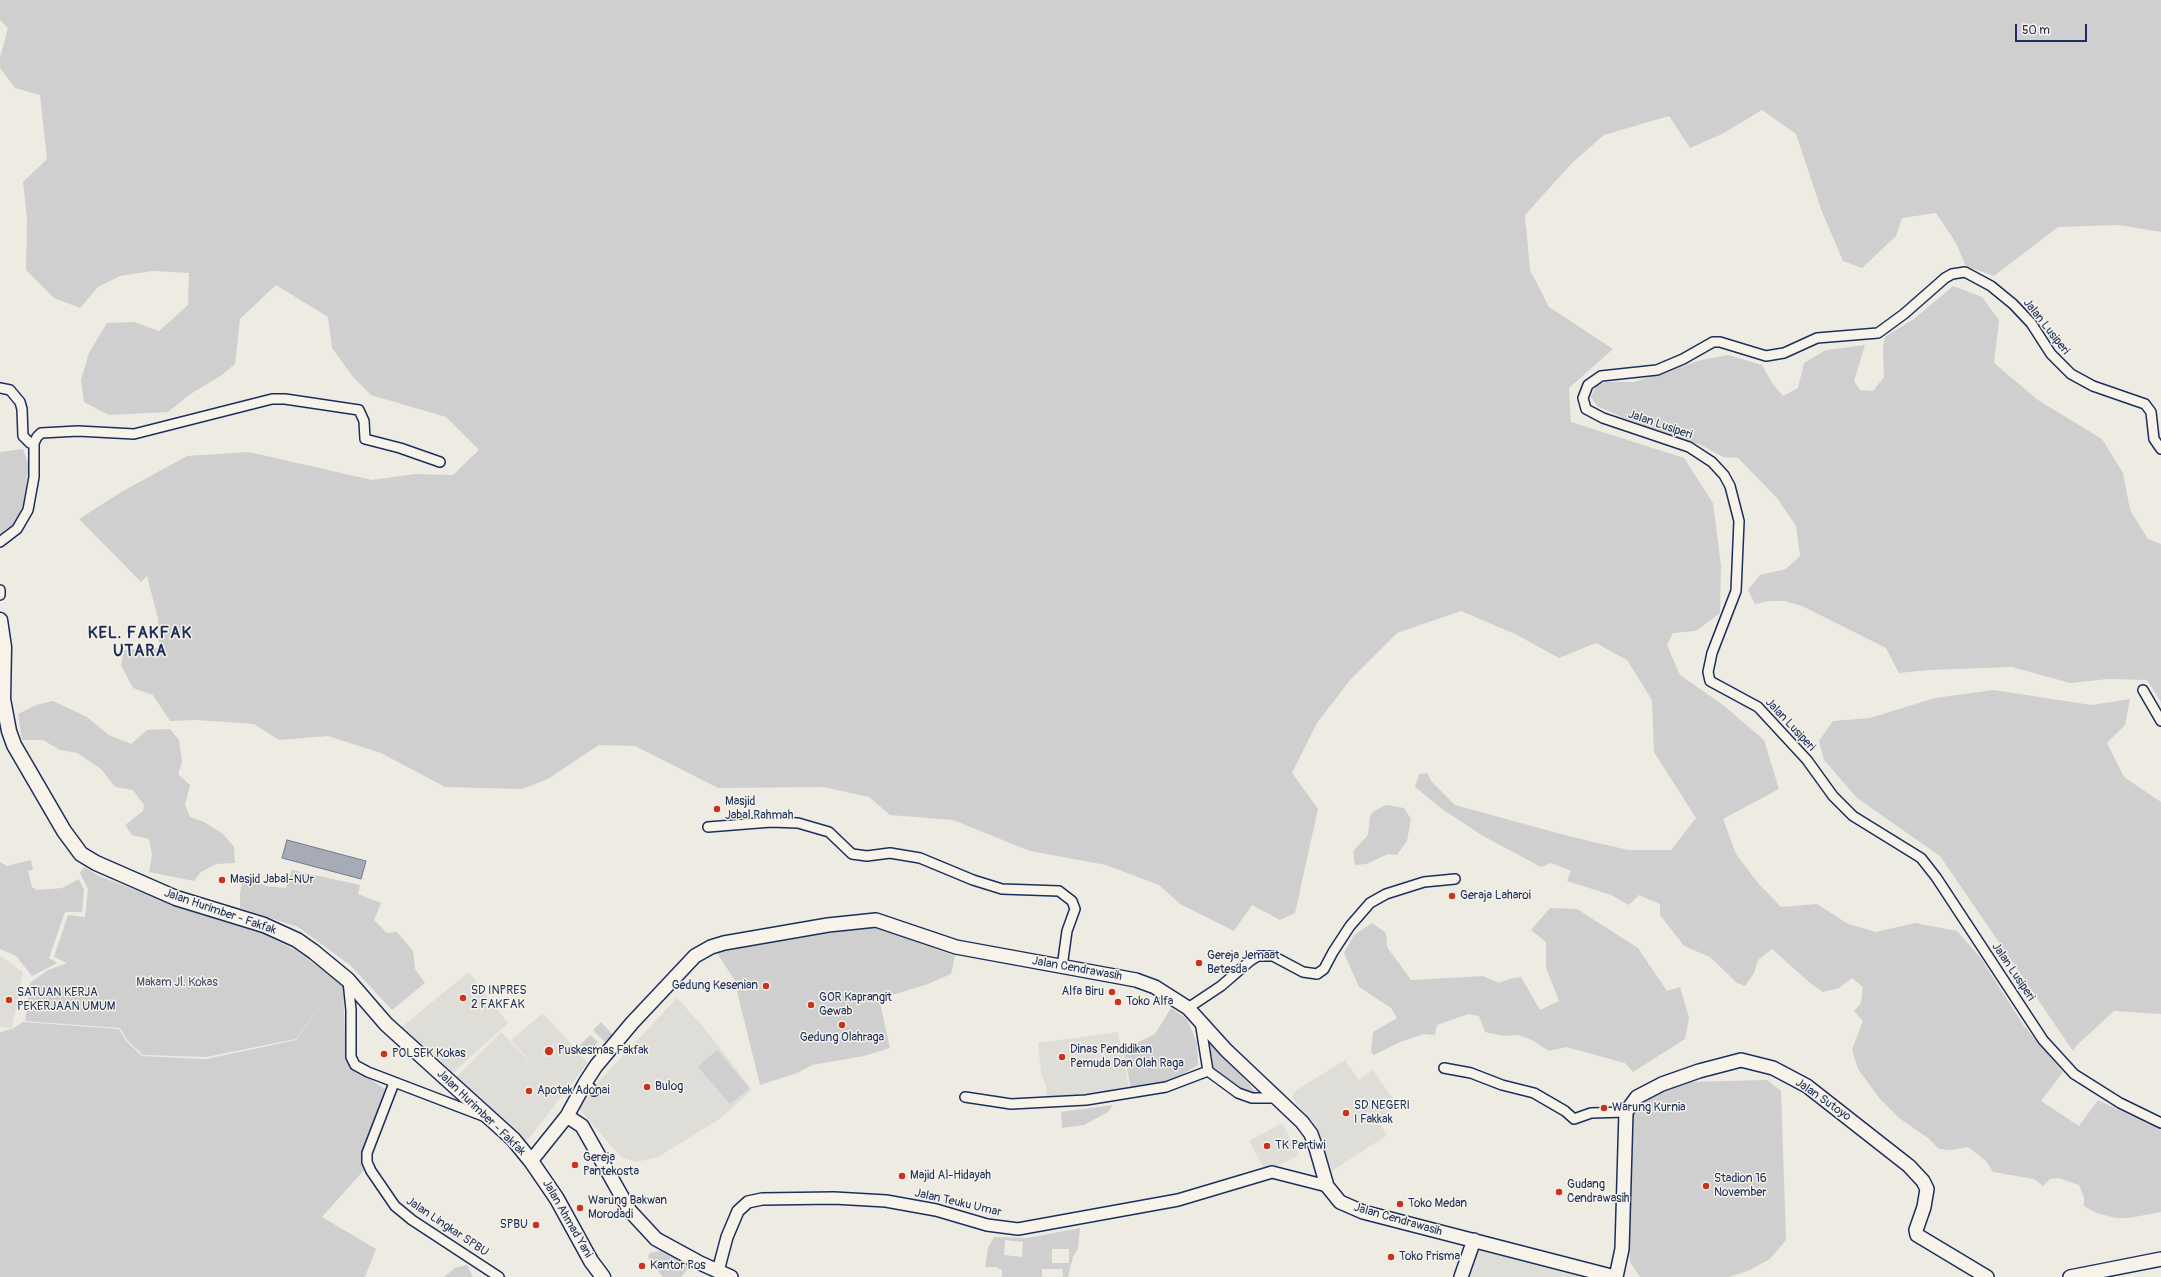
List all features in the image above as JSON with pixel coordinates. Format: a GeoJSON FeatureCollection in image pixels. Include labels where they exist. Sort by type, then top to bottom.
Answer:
{"type":"FeatureCollection","features":[{"type":"Feature","properties":{"kind":"main road","name":"Jalan Hurimber - Fakfak"},"geometry":{"type":"LineString","coordinates":[[0,620],[4,647],[3,699],[9,731],[68,838],[81,854],[102,866],[176,898],[264,925],[297,940],[348,980],[386,1024],[513,1139],[531,1161]]}},
{"type":"Feature","properties":{"kind":"main road","name":"Jalan Cendrawasih"},"geometry":{"type":"LineString","coordinates":[[531,1161],[590,1087],[632,1023],[695,956],[711,947],[724,943],[828,925],[876,920],[956,947],[1136,980],[1160,989],[1188,1008],[1226,1050],[1302,1122],[1311,1134],[1327,1186],[1340,1202],[1364,1212],[1616,1277]]}},
{"type":"Feature","properties":{"kind":"main road","name":"Jalan Sutoyo"},"geometry":{"type":"LineString","coordinates":[[1626,1112],[1632,1101],[1643,1093],[1699,1071],[1741,1060],[1773,1068],[1807,1086],[1914,1170],[1925,1184],[1927,1190],[1924,1207],[1916,1230],[1917,1234],[1987,1277]]}},
{"type":"Feature","properties":{"kind":"main road"},"geometry":{"type":"LineString","coordinates":[[1616,1277],[1622,1249],[1626,1112]]}},
{"type":"Feature","properties":{"kind":"main road"},"geometry":{"type":"LineString","coordinates":[[568,1116],[579,1123],[586,1133],[618,1193],[642,1224],[656,1238],[700,1263],[731,1277]]}},
{"type":"Feature","properties":{"kind":"main road","name":"Jalan Ahmad Yani"},"geometry":{"type":"LineString","coordinates":[[531,1161],[557,1199],[591,1261],[603,1277]]}},
{"type":"Feature","properties":{"kind":"main road"},"geometry":{"type":"LineString","coordinates":[[1461,1277],[1474,1240]]}},
{"type":"Feature","properties":{"kind":"main road"},"geometry":{"type":"LineString","coordinates":[[2070,1277],[2161,1259]]}},
{"type":"Feature","properties":{"kind":"street","name":"Jalan Lusiperi"},"geometry":{"type":"LineString","coordinates":[[2161,449],[2154,439],[2152,416],[2145,404],[2093,386],[2071,374],[2050,354],[2031,323],[2013,304],[1991,286],[1965,272],[1948,276],[1904,314],[1878,332],[1817,338],[1784,353],[1766,356],[1720,342],[1713,342],[1683,359],[1657,370],[1601,376],[1588,385],[1583,398],[1586,409],[1604,418],[1689,447],[1712,462],[1724,475],[1730,486],[1739,521],[1736,591],[1712,653],[1708,672],[1710,681],[1758,707],[1807,760],[1833,796],[1853,816],[1921,858],[1936,877],[2043,1040],[2074,1074],[2120,1103],[2161,1123]]}},
{"type":"Feature","properties":{"kind":"street"},"geometry":{"type":"LineString","coordinates":[[0,388],[10,390],[20,402],[22,409],[23,436],[34,444]]}},
{"type":"Feature","properties":{"kind":"street"},"geometry":{"type":"LineString","coordinates":[[0,542],[21,523],[30,504],[34,476],[34,444],[37,436],[41,433],[78,431],[134,434],[272,399],[279,399],[359,410],[364,421],[365,439],[400,448],[440,462]]}},
{"type":"Feature","properties":{"kind":"street"},"geometry":{"type":"LineString","coordinates":[[0,590],[0,595]]}},
{"type":"Feature","properties":{"kind":"street"},"geometry":{"type":"LineString","coordinates":[[2143,690],[2161,721]]}},
{"type":"Feature","properties":{"kind":"street"},"geometry":{"type":"LineString","coordinates":[[708,827],[771,822],[798,823],[829,832],[852,854],[867,856],[890,853],[920,858],[973,880],[1002,889],[1059,891],[1072,901],[1075,909],[1067,931],[1062,967]]}},
{"type":"Feature","properties":{"kind":"street"},"geometry":{"type":"LineString","coordinates":[[1188,1008],[1221,986],[1258,956],[1273,956],[1302,972],[1318,974],[1324,968],[1337,946],[1370,903],[1380,897],[1424,882],[1455,879]]}},
{"type":"Feature","properties":{"kind":"street"},"geometry":{"type":"LineString","coordinates":[[348,980],[351,1010],[351,1056],[359,1068],[394,1083],[490,1118]]}},
{"type":"Feature","properties":{"kind":"street"},"geometry":{"type":"LineString","coordinates":[[1200,1021],[1208,1071],[1238,1093],[1252,1098],[1277,1098]]}},
{"type":"Feature","properties":{"kind":"street"},"geometry":{"type":"LineString","coordinates":[[1444,1068],[1471,1073],[1502,1085],[1534,1093],[1565,1111],[1574,1119],[1591,1113],[1626,1112]]}},
{"type":"Feature","properties":{"kind":"street"},"geometry":{"type":"LineString","coordinates":[[965,1097],[1011,1104],[1086,1100],[1160,1088],[1208,1071]]}},
{"type":"Feature","properties":{"kind":"street","name":"Jalan Lingkar SPBU"},"geometry":{"type":"LineString","coordinates":[[394,1083],[367,1153],[367,1162],[371,1171],[395,1206],[412,1220],[499,1277]]}},
{"type":"Feature","properties":{"kind":"street","name":"Jalan Teuku Umar"},"geometry":{"type":"LineString","coordinates":[[718,1271],[727,1236],[738,1211],[748,1202],[762,1199],[834,1198],[886,1201],[936,1210],[987,1225],[1018,1228],[1178,1200],[1269,1172],[1276,1172],[1327,1186]]}},
{"type":"Feature","properties":{"kind":"shaded area"},"geometry":{"type":"Polygon","coordinates":[[[287,840],[366,861],[361,879],[282,858],[287,840]]]}},
{"type":"Feature","properties":{"kind":"shaded area","name":"SATUAN KERJA PEKERJAAN UMUM"},"geometry":{"type":"Polygon","coordinates":[[[0,956],[23,972],[12,1028],[0,1027],[0,956]]]}},
{"type":"Feature","properties":{"kind":"shaded area","name":"SD INPRES 2 FAKFAK"},"geometry":{"type":"Polygon","coordinates":[[[469,972],[508,1023],[452,1074],[399,1029],[469,972]]]}},
{"type":"Feature","properties":{"kind":"shaded area"},"geometry":{"type":"Polygon","coordinates":[[[677,998],[706,1030],[752,1090],[718,1120],[658,1157],[636,1162],[621,1157],[579,1109],[587,1094],[677,998]]]}},
{"type":"Feature","properties":{"kind":"shaded area"},"geometry":{"type":"Polygon","coordinates":[[[543,1013],[588,1063],[526,1142],[455,1078],[501,1032],[541,1073],[511,1040],[543,1013]]]}},
{"type":"Feature","properties":{"kind":"shaded area"},"geometry":{"type":"Polygon","coordinates":[[[1118,1032],[1129,1088],[1047,1099],[1046,1086],[1041,1073],[1038,1043],[1118,1032]]]}},
{"type":"Feature","properties":{"kind":"shaded area","name":"SD NEGERI I Fakkak"},"geometry":{"type":"Polygon","coordinates":[[[1345,1060],[1359,1080],[1373,1070],[1398,1106],[1377,1120],[1387,1135],[1332,1171],[1317,1128],[1292,1097],[1295,1091],[1345,1060]]]}},
{"type":"Feature","properties":{"kind":"shaded area"},"geometry":{"type":"Polygon","coordinates":[[[1282,1123],[1299,1155],[1266,1172],[1249,1141],[1282,1123]]]}},
{"type":"Feature","properties":{"kind":"shaded area"},"geometry":{"type":"Polygon","coordinates":[[[1478,1250],[1593,1275],[1598,1277],[1467,1277],[1478,1250]]]}},
{"type":"Feature","properties":{"kind":"green space"},"geometry":{"type":"Polygon","coordinates":[[[0,0],[2161,0],[2161,232],[2118,225],[2058,227],[1994,276],[1966,266],[1956,243],[1936,213],[1902,218],[1896,236],[1862,268],[1843,261],[1821,209],[1796,134],[1762,110],[1722,134],[1690,148],[1669,116],[1604,135],[1572,163],[1525,215],[1530,270],[1549,307],[1613,349],[1569,388],[1571,422],[1684,458],[1713,503],[1721,566],[1720,613],[1696,631],[1673,633],[1667,645],[1680,675],[1723,705],[1764,740],[1779,789],[1723,819],[1736,854],[1758,883],[1781,907],[1817,904],[1848,924],[1876,932],[1915,923],[1957,931],[1980,957],[2024,1026],[2063,1072],[2041,1101],[2079,1126],[2098,1100],[2161,1130],[2161,1212],[2129,1218],[2116,1218],[2097,1213],[2084,1206],[2084,1197],[2079,1185],[2059,1178],[2050,1179],[2043,1186],[2034,1179],[1993,1172],[1986,1161],[1968,1147],[1951,1150],[1939,1149],[1928,1138],[1899,1118],[1880,1099],[1858,1069],[1852,1050],[1863,1021],[1854,1011],[1861,1003],[1863,987],[1852,978],[1839,988],[1823,992],[1810,983],[1772,949],[1758,960],[1754,973],[1745,986],[1737,983],[1710,957],[1684,946],[1660,915],[1660,904],[1639,895],[1629,905],[1611,895],[1567,881],[1571,871],[1551,863],[1541,867],[1483,836],[1442,809],[1415,787],[1419,774],[1427,773],[1432,782],[1455,805],[1572,837],[1628,850],[1671,850],[1696,818],[1654,752],[1652,700],[1627,660],[1596,643],[1559,658],[1515,634],[1461,611],[1397,633],[1350,680],[1317,723],[1292,773],[1318,809],[1295,913],[1280,920],[1252,905],[1234,931],[1180,904],[1159,885],[1106,865],[1030,851],[953,820],[890,815],[869,797],[824,787],[718,788],[635,746],[599,745],[548,779],[522,789],[445,787],[381,753],[328,736],[279,740],[254,724],[196,720],[170,721],[153,695],[133,688],[121,665],[124,650],[159,648],[158,618],[147,576],[141,582],[79,519],[123,491],[187,456],[249,452],[372,480],[414,474],[453,475],[479,450],[446,417],[371,395],[353,377],[332,348],[328,317],[276,285],[240,319],[235,364],[222,375],[189,395],[168,412],[109,415],[84,402],[81,380],[89,353],[107,323],[134,322],[159,331],[188,305],[189,273],[152,271],[120,276],[98,287],[80,308],[54,298],[26,270],[27,217],[23,182],[47,159],[40,95],[15,88],[0,68],[0,57],[8,28],[0,20],[0,0]]]}},
{"type":"Feature","properties":{"kind":"green space"},"geometry":{"type":"Polygon","coordinates":[[[1953,286],[1982,297],[1999,320],[1994,363],[2038,400],[2102,439],[2123,473],[2130,510],[2148,539],[2161,544],[2161,702],[2147,680],[2108,679],[2070,683],[2012,667],[1930,670],[1899,673],[1886,648],[1802,606],[1785,601],[1770,601],[1755,604],[1748,590],[1760,575],[1786,569],[1800,556],[1796,526],[1777,498],[1738,458],[1723,457],[1701,445],[1624,418],[1597,406],[1591,397],[1596,386],[1606,382],[1634,382],[1701,360],[1728,355],[1762,365],[1772,383],[1783,396],[1798,388],[1804,363],[1826,350],[1865,345],[1854,381],[1860,390],[1873,391],[1884,377],[1883,347],[1885,337],[1914,319],[1953,286]]]}},
{"type":"Feature","properties":{"kind":"green space"},"geometry":{"type":"Polygon","coordinates":[[[23,449],[29,466],[23,505],[14,525],[0,536],[0,452],[23,449]]]}},
{"type":"Feature","properties":{"kind":"green space"},"geometry":{"type":"Polygon","coordinates":[[[1994,690],[2091,705],[2130,699],[2125,725],[2107,743],[2124,777],[2161,802],[2161,1014],[2114,1011],[2076,1046],[2073,1051],[1940,856],[1857,798],[1824,760],[1819,741],[1833,721],[1870,718],[1935,698],[1994,690]]]}},
{"type":"Feature","properties":{"kind":"green space"},"geometry":{"type":"Polygon","coordinates":[[[53,701],[87,717],[109,735],[131,744],[147,730],[170,729],[179,740],[182,762],[178,774],[190,785],[185,805],[190,817],[204,822],[223,834],[234,847],[235,863],[216,864],[201,872],[194,881],[149,872],[152,854],[149,839],[132,835],[125,825],[143,811],[144,805],[133,790],[115,787],[101,769],[77,753],[60,750],[43,740],[22,740],[18,714],[36,705],[53,701]]]}},
{"type":"Feature","properties":{"kind":"green space"},"geometry":{"type":"Polygon","coordinates":[[[1386,805],[1404,808],[1411,819],[1407,841],[1397,855],[1388,854],[1366,864],[1355,865],[1353,851],[1368,835],[1370,816],[1374,811],[1386,805]]]}},
{"type":"Feature","properties":{"kind":"green space"},"geometry":{"type":"Polygon","coordinates":[[[31,860],[33,870],[28,871],[32,887],[37,890],[62,888],[79,879],[84,890],[82,912],[65,912],[49,958],[57,963],[32,976],[16,956],[0,949],[0,862],[7,866],[31,860]]]}},
{"type":"Feature","properties":{"kind":"green space","name":"Makam Jl. Kokas"},"geometry":{"type":"Polygon","coordinates":[[[84,867],[99,876],[187,910],[262,933],[297,951],[343,985],[345,1033],[352,1067],[385,1089],[362,1155],[364,1170],[322,1217],[376,1249],[365,1277],[0,1277],[0,1032],[12,1029],[23,1022],[119,1029],[127,1042],[142,1056],[206,1059],[296,1040],[335,985],[296,1039],[206,1057],[143,1055],[128,1041],[120,1028],[25,1021],[30,983],[48,970],[67,963],[54,957],[68,915],[85,917],[88,889],[80,873],[84,867]]]}},
{"type":"Feature","properties":{"kind":"green space"},"geometry":{"type":"Polygon","coordinates":[[[292,870],[360,885],[358,894],[381,903],[374,920],[387,933],[397,932],[413,951],[415,969],[425,983],[392,1010],[350,965],[298,927],[240,908],[240,893],[244,876],[266,886],[286,888],[292,870]]]}},
{"type":"Feature","properties":{"kind":"green space"},"geometry":{"type":"Polygon","coordinates":[[[1550,908],[1577,909],[1638,948],[1667,991],[1680,987],[1689,1018],[1685,1039],[1633,1072],[1625,1063],[1566,1047],[1549,1051],[1532,1040],[1518,1035],[1503,1036],[1485,1032],[1479,1016],[1468,1014],[1437,1025],[1435,1035],[1424,1034],[1400,1042],[1374,1055],[1371,1052],[1373,1032],[1397,1018],[1391,1008],[1359,987],[1344,953],[1354,935],[1372,923],[1386,933],[1387,947],[1411,980],[1483,976],[1499,983],[1509,979],[1521,977],[1540,1010],[1559,1001],[1546,968],[1546,942],[1531,930],[1550,908]]]}},
{"type":"Feature","properties":{"kind":"green space","name":"GOR Kaprangit Gewab"},"geometry":{"type":"Polygon","coordinates":[[[883,925],[889,932],[955,956],[951,974],[928,984],[879,999],[890,1048],[864,1056],[812,1065],[797,1073],[760,1085],[734,979],[715,950],[883,925]]]}},
{"type":"Feature","properties":{"kind":"green space"},"geometry":{"type":"Polygon","coordinates":[[[1171,1008],[1187,1019],[1197,1043],[1198,1065],[1176,1078],[1145,1088],[1131,1088],[1123,1050],[1155,1034],[1171,1008]]]}},
{"type":"Feature","properties":{"kind":"green space"},"geometry":{"type":"Polygon","coordinates":[[[601,1022],[613,1035],[605,1042],[593,1030],[601,1022]]]}},
{"type":"Feature","properties":{"kind":"green space"},"geometry":{"type":"Polygon","coordinates":[[[590,1035],[598,1042],[588,1054],[580,1045],[590,1035]]]}},
{"type":"Feature","properties":{"kind":"green space"},"geometry":{"type":"Polygon","coordinates":[[[1209,1042],[1258,1094],[1242,1090],[1216,1074],[1211,1062],[1209,1042]]]}},
{"type":"Feature","properties":{"kind":"green space"},"geometry":{"type":"Polygon","coordinates":[[[717,1050],[749,1088],[730,1104],[698,1067],[717,1050]]]}},
{"type":"Feature","properties":{"kind":"green space","name":"Stadion 16 November"},"geometry":{"type":"Polygon","coordinates":[[[1767,1080],[1781,1091],[1786,1240],[1770,1259],[1750,1270],[1729,1277],[1640,1277],[1630,1262],[1628,1234],[1629,1138],[1633,1112],[1643,1098],[1685,1082],[1767,1080]]]}},
{"type":"Feature","properties":{"kind":"green space"},"geometry":{"type":"Polygon","coordinates":[[[1113,1105],[1108,1112],[1084,1125],[1062,1128],[1061,1112],[1113,1105]]]}},
{"type":"Feature","properties":{"kind":"green space"},"geometry":{"type":"Polygon","coordinates":[[[1080,1228],[1078,1248],[1073,1257],[1068,1277],[1063,1277],[1062,1269],[1042,1269],[1042,1277],[1002,1277],[1002,1270],[996,1267],[985,1267],[988,1248],[994,1237],[1027,1238],[1080,1228]],[[1005,1240],[1004,1255],[1022,1257],[1023,1242],[1005,1240]],[[1052,1249],[1052,1263],[1069,1263],[1069,1249],[1052,1249]]]}},
{"type":"Feature","properties":{"kind":"green space"},"geometry":{"type":"Polygon","coordinates":[[[664,1250],[692,1264],[681,1277],[663,1277],[650,1261],[648,1256],[650,1253],[664,1250]]]}},
{"type":"Feature","properties":{"kind":"green space"},"geometry":{"type":"Polygon","coordinates":[[[467,1265],[473,1277],[444,1277],[455,1268],[467,1265]]]}},
{"type":"Feature","properties":{"kind":"place","name":"Masjid Jabal Rahmah"},"geometry":{"type":"Point","coordinates":[717,809]}},
{"type":"Feature","properties":{"kind":"place","name":"Masjid Jabal-NUr"},"geometry":{"type":"Point","coordinates":[222,880]}},
{"type":"Feature","properties":{"kind":"place","name":"Geraja Laharoi"},"geometry":{"type":"Point","coordinates":[1452,896]}},
{"type":"Feature","properties":{"kind":"place","name":"Gereja Jemaat Betesda"},"geometry":{"type":"Point","coordinates":[1199,963]}},
{"type":"Feature","properties":{"kind":"place","name":"Gedung Kesenian"},"geometry":{"type":"Point","coordinates":[766,986]}},
{"type":"Feature","properties":{"kind":"place","name":"Alfa Biru"},"geometry":{"type":"Point","coordinates":[1112,992]}},
{"type":"Feature","properties":{"kind":"place","name":"SD INPRES 2 FAKFAK"},"geometry":{"type":"Point","coordinates":[463,998]}},
{"type":"Feature","properties":{"kind":"place","name":"SATUAN KERJA PEKERJAAN UMUM"},"geometry":{"type":"Point","coordinates":[9,1000]}},
{"type":"Feature","properties":{"kind":"place","name":"Toko Alfa"},"geometry":{"type":"Point","coordinates":[1118,1002]}},
{"type":"Feature","properties":{"kind":"place","name":"GOR Kaprangit Gewab"},"geometry":{"type":"Point","coordinates":[811,1005]}},
{"type":"Feature","properties":{"kind":"place","name":"Gedung Olahraga"},"geometry":{"type":"Point","coordinates":[842,1025]}},
{"type":"Feature","properties":{"kind":"place","name":"Puskesmas Fakfak"},"geometry":{"type":"Point","coordinates":[549,1051]}},
{"type":"Feature","properties":{"kind":"place","name":"POLSEK Kokas"},"geometry":{"type":"Point","coordinates":[384,1054]}},
{"type":"Feature","properties":{"kind":"place","name":"Dinas Pendidikan Pemuda Dan Olah Raga"},"geometry":{"type":"Point","coordinates":[1062,1057]}},
{"type":"Feature","properties":{"kind":"place","name":"Bulog"},"geometry":{"type":"Point","coordinates":[647,1087]}},
{"type":"Feature","properties":{"kind":"place","name":"Apotek Adonai"},"geometry":{"type":"Point","coordinates":[529,1091]}},
{"type":"Feature","properties":{"kind":"place","name":"Warung Kurnia"},"geometry":{"type":"Point","coordinates":[1604,1108]}},
{"type":"Feature","properties":{"kind":"place","name":"SD NEGERI I Fakkak"},"geometry":{"type":"Point","coordinates":[1346,1113]}},
{"type":"Feature","properties":{"kind":"place","name":"TK Pertiwi"},"geometry":{"type":"Point","coordinates":[1267,1146]}},
{"type":"Feature","properties":{"kind":"place","name":"Gereja Pantekosta"},"geometry":{"type":"Point","coordinates":[575,1165]}},
{"type":"Feature","properties":{"kind":"place","name":"Majid Al-Hidayah"},"geometry":{"type":"Point","coordinates":[902,1176]}},
{"type":"Feature","properties":{"kind":"place","name":"Stadion 16 November"},"geometry":{"type":"Point","coordinates":[1706,1186]}},
{"type":"Feature","properties":{"kind":"place","name":"Gudang Cendrawasih"},"geometry":{"type":"Point","coordinates":[1559,1192]}},
{"type":"Feature","properties":{"kind":"place","name":"Toko Medan"},"geometry":{"type":"Point","coordinates":[1400,1204]}},
{"type":"Feature","properties":{"kind":"place","name":"Warung Bakwan Morodadi"},"geometry":{"type":"Point","coordinates":[580,1208]}},
{"type":"Feature","properties":{"kind":"place","name":"SPBU"},"geometry":{"type":"Point","coordinates":[536,1225]}},
{"type":"Feature","properties":{"kind":"place","name":"Toko Prisma"},"geometry":{"type":"Point","coordinates":[1391,1257]}},
{"type":"Feature","properties":{"kind":"place","name":"Kantor Pos"},"geometry":{"type":"Point","coordinates":[642,1266]}},
{"type":"Feature","properties":{"kind":"district","name":"KEL. FAKFAK UTARA"},"geometry":{"type":"Point","coordinates":[140,643]}}]}
